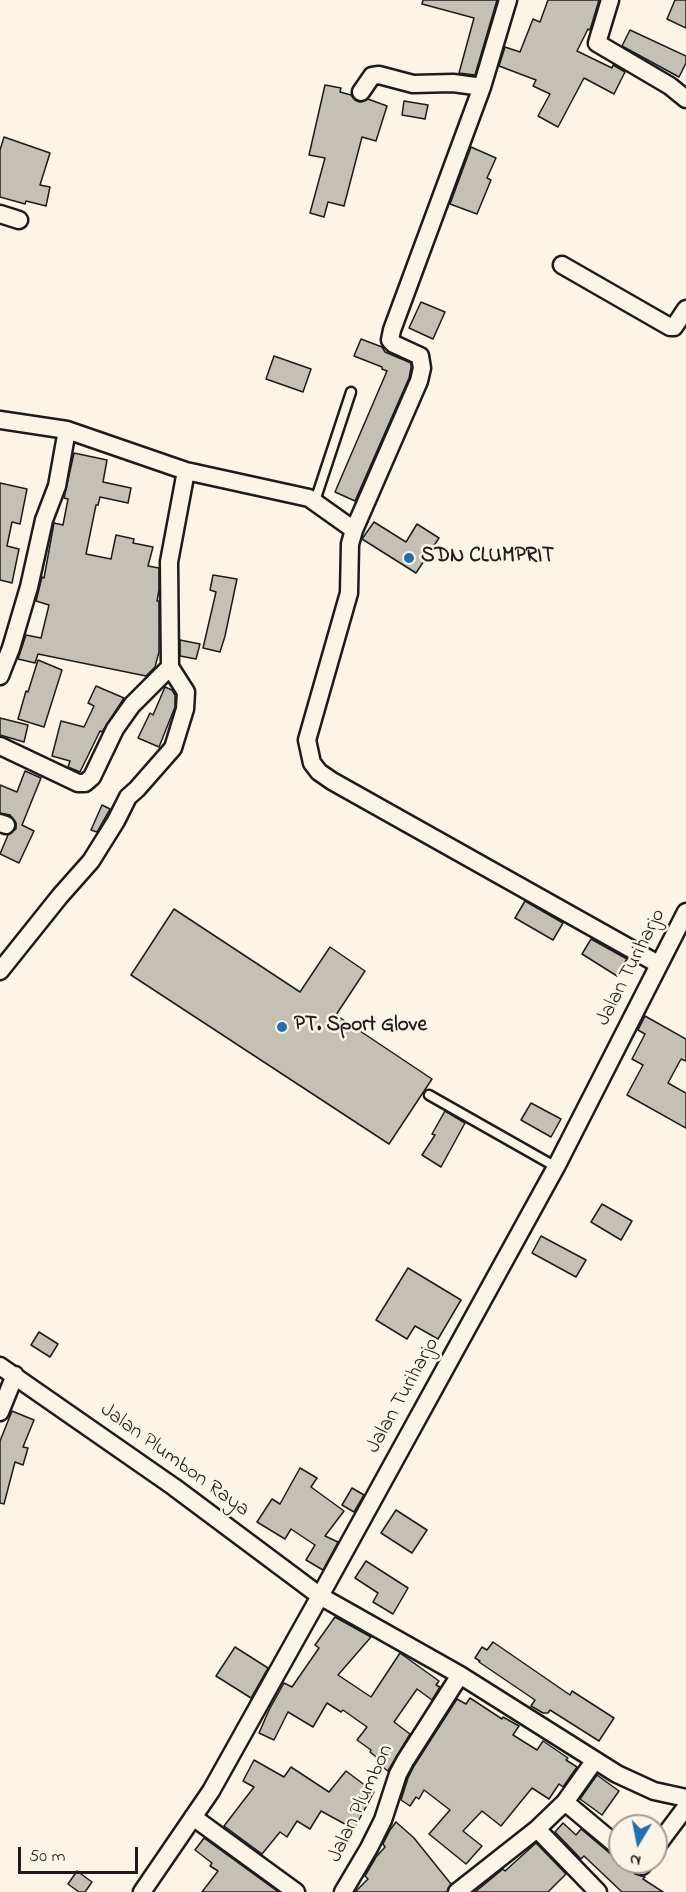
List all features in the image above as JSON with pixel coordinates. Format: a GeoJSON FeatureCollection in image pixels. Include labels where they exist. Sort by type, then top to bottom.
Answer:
{"type":"FeatureCollection","features":[{"type":"Feature","properties":{"kind":"street"},"geometry":{"type":"LineString","coordinates":[[508,0],[482,87],[392,330],[390,340],[420,356],[422,368],[419,381],[354,530],[350,544],[349,593],[307,740],[312,763],[319,772],[332,781],[658,964]]}},
{"type":"Feature","properties":{"kind":"street"},"geometry":{"type":"LineString","coordinates":[[610,0],[597,43],[670,86],[686,99]]}},
{"type":"Feature","properties":{"kind":"street"},"geometry":{"type":"LineString","coordinates":[[361,92],[372,76],[379,75],[413,84],[453,83],[482,87]]}},
{"type":"Feature","properties":{"kind":"street"},"geometry":{"type":"LineString","coordinates":[[0,214],[19,220]]}},
{"type":"Feature","properties":{"kind":"street"},"geometry":{"type":"LineString","coordinates":[[562,265],[670,327],[674,327],[686,309]]}},
{"type":"Feature","properties":{"kind":"street"},"geometry":{"type":"LineString","coordinates":[[0,420],[67,430],[186,471],[315,501],[354,530]]}},
{"type":"Feature","properties":{"kind":"street"},"geometry":{"type":"LineString","coordinates":[[0,676],[29,587],[44,520],[57,486],[67,430]]}},
{"type":"Feature","properties":{"kind":"street"},"geometry":{"type":"LineString","coordinates":[[0,971],[91,861],[116,821],[128,796],[173,748],[183,718],[186,692],[170,667],[169,562],[186,471]]}},
{"type":"Feature","properties":{"kind":"street"},"geometry":{"type":"LineString","coordinates":[[0,746],[78,783],[85,783],[92,777],[115,729],[132,705],[170,667]]}},
{"type":"Feature","properties":{"kind":"street","name":"Jalan Turiharjo"},"geometry":{"type":"LineString","coordinates":[[142,1892],[212,1791],[556,1167],[686,912]]}},
{"type":"Feature","properties":{"kind":"street","name":"Jalan Plumbon Raya"},"geometry":{"type":"LineString","coordinates":[[0,1366],[174,1488],[320,1596],[460,1675],[617,1774],[654,1791],[686,1798]]}},
{"type":"Feature","properties":{"kind":"street"},"geometry":{"type":"LineString","coordinates":[[0,1412],[15,1375]]}},
{"type":"Feature","properties":{"kind":"street","name":"Jalan Plumbon"},"geometry":{"type":"LineString","coordinates":[[343,1892],[378,1829],[405,1761],[460,1675]]}},
{"type":"Feature","properties":{"kind":"street"},"geometry":{"type":"LineString","coordinates":[[457,1892],[537,1829],[565,1802],[595,1760]]}},
{"type":"Feature","properties":{"kind":"street"},"geometry":{"type":"LineString","coordinates":[[565,1802],[608,1838]]}},
{"type":"Feature","properties":{"kind":"street"},"geometry":{"type":"LineString","coordinates":[[668,1831],[686,1807]]}},
{"type":"Feature","properties":{"kind":"street"},"geometry":{"type":"LineString","coordinates":[[194,1817],[296,1892]]}},
{"type":"Feature","properties":{"kind":"street"},"geometry":{"type":"LineString","coordinates":[[537,1829],[598,1892]]}},
{"type":"Feature","properties":{"kind":"lane"},"geometry":{"type":"LineString","coordinates":[[315,501],[351,392]]}},
{"type":"Feature","properties":{"kind":"lane"},"geometry":{"type":"LineString","coordinates":[[429,1095],[556,1167]]}},
{"type":"Feature","properties":{"kind":"building"},"geometry":{"type":"Polygon","coordinates":[[[423,0],[497,0],[475,75],[459,73],[474,18],[422,4],[423,0]]]}},
{"type":"Feature","properties":{"kind":"building"},"geometry":{"type":"Polygon","coordinates":[[[548,0],[599,0],[590,30],[588,29],[577,51],[625,72],[614,94],[584,78],[558,127],[538,116],[550,94],[533,86],[536,80],[499,66],[505,47],[520,52],[533,19],[540,22],[548,0]]]}},
{"type":"Feature","properties":{"kind":"building"},"geometry":{"type":"Polygon","coordinates":[[[675,0],[686,0],[686,28],[667,19],[675,0]]]}},
{"type":"Feature","properties":{"kind":"building"},"geometry":{"type":"Polygon","coordinates":[[[630,30],[686,56],[686,63],[679,77],[622,46],[630,30]]]}},
{"type":"Feature","properties":{"kind":"building"},"geometry":{"type":"Polygon","coordinates":[[[325,85],[341,88],[340,92],[351,95],[360,102],[368,99],[387,106],[376,141],[362,137],[344,206],[328,202],[324,217],[310,213],[325,158],[309,155],[325,85]]]}},
{"type":"Feature","properties":{"kind":"building"},"geometry":{"type":"Polygon","coordinates":[[[404,101],[428,105],[425,119],[402,115],[404,101]]]}},
{"type":"Feature","properties":{"kind":"building"},"geometry":{"type":"Polygon","coordinates":[[[4,137],[50,153],[40,185],[50,187],[46,206],[26,201],[25,204],[0,197],[0,150],[4,137]]]}},
{"type":"Feature","properties":{"kind":"building"},"geometry":{"type":"Polygon","coordinates":[[[471,147],[496,158],[487,178],[491,180],[477,214],[450,204],[471,147]]]}},
{"type":"Feature","properties":{"kind":"building"},"geometry":{"type":"Polygon","coordinates":[[[421,302],[445,312],[433,339],[409,328],[421,302]]]}},
{"type":"Feature","properties":{"kind":"building"},"geometry":{"type":"Polygon","coordinates":[[[361,339],[382,347],[385,352],[411,363],[411,368],[409,378],[355,501],[335,492],[387,371],[354,356],[361,339]]]}},
{"type":"Feature","properties":{"kind":"building"},"geometry":{"type":"Polygon","coordinates":[[[274,356],[311,369],[303,392],[266,379],[274,356]]]}},
{"type":"Feature","properties":{"kind":"building"},"geometry":{"type":"Polygon","coordinates":[[[74,453],[107,460],[103,482],[131,488],[128,503],[100,497],[96,505],[86,554],[111,559],[116,535],[134,539],[133,543],[153,547],[148,566],[159,568],[157,601],[159,601],[159,652],[155,667],[146,676],[38,654],[35,663],[18,659],[26,635],[41,638],[49,605],[36,601],[42,577],[44,578],[54,523],[63,525],[68,499],[64,498],[74,453]]]}},
{"type":"Feature","properties":{"kind":"building"},"geometry":{"type":"Polygon","coordinates":[[[0,483],[27,489],[20,524],[12,522],[7,546],[19,549],[12,583],[0,580],[0,483]]]}},
{"type":"Feature","properties":{"kind":"building","name":"SDN CLUMPRIT"},"geometry":{"type":"Polygon","coordinates":[[[374,522],[406,542],[417,524],[439,538],[416,573],[362,539],[374,522]]]}},
{"type":"Feature","properties":{"kind":"building"},"geometry":{"type":"Polygon","coordinates":[[[213,575],[237,579],[220,652],[203,648],[216,592],[210,590],[213,575]]]}},
{"type":"Feature","properties":{"kind":"building"},"geometry":{"type":"Polygon","coordinates":[[[180,640],[200,644],[196,659],[180,656],[180,640]]]}},
{"type":"Feature","properties":{"kind":"building"},"geometry":{"type":"Polygon","coordinates":[[[38,660],[62,670],[44,727],[18,719],[38,660]]]}},
{"type":"Feature","properties":{"kind":"building"},"geometry":{"type":"Polygon","coordinates":[[[96,686],[124,698],[102,732],[100,731],[80,772],[68,767],[70,761],[52,756],[61,721],[84,727],[94,706],[88,703],[96,686]]]}},
{"type":"Feature","properties":{"kind":"building"},"geometry":{"type":"Polygon","coordinates":[[[165,687],[172,690],[175,695],[175,707],[159,747],[138,738],[150,713],[153,715],[165,687]]]}},
{"type":"Feature","properties":{"kind":"building"},"geometry":{"type":"Polygon","coordinates":[[[0,718],[28,725],[24,742],[0,735],[0,718]]]}},
{"type":"Feature","properties":{"kind":"building"},"geometry":{"type":"Polygon","coordinates":[[[25,771],[41,778],[22,825],[34,831],[19,863],[0,854],[8,835],[16,829],[16,823],[10,815],[0,813],[0,785],[17,792],[25,771]]]}},
{"type":"Feature","properties":{"kind":"building"},"geometry":{"type":"Polygon","coordinates":[[[102,805],[110,809],[97,832],[91,830],[102,805]]]}},
{"type":"Feature","properties":{"kind":"building"},"geometry":{"type":"Polygon","coordinates":[[[525,901],[563,923],[553,940],[515,918],[525,901]]]}},
{"type":"Feature","properties":{"kind":"building","name":"PT. Sport Glove"},"geometry":{"type":"Polygon","coordinates":[[[174,909],[300,992],[330,947],[365,971],[336,1015],[432,1079],[389,1144],[131,975],[174,909]]]}},
{"type":"Feature","properties":{"kind":"building"},"geometry":{"type":"Polygon","coordinates":[[[591,939],[627,959],[617,976],[582,954],[591,939]]]}},
{"type":"Feature","properties":{"kind":"building"},"geometry":{"type":"Polygon","coordinates":[[[645,1016],[686,1039],[686,1061],[681,1059],[668,1083],[686,1093],[686,1128],[627,1095],[643,1065],[632,1059],[645,1034],[638,1030],[645,1016]]]}},
{"type":"Feature","properties":{"kind":"building"},"geometry":{"type":"Polygon","coordinates":[[[531,1103],[561,1119],[551,1137],[521,1120],[531,1103]]]}},
{"type":"Feature","properties":{"kind":"building"},"geometry":{"type":"Polygon","coordinates":[[[445,1111],[465,1123],[441,1167],[422,1155],[435,1135],[432,1134],[445,1111]]]}},
{"type":"Feature","properties":{"kind":"building"},"geometry":{"type":"Polygon","coordinates":[[[602,1204],[632,1221],[621,1240],[591,1222],[602,1204]]]}},
{"type":"Feature","properties":{"kind":"building"},"geometry":{"type":"Polygon","coordinates":[[[541,1236],[586,1260],[576,1277],[532,1253],[541,1236]]]}},
{"type":"Feature","properties":{"kind":"building"},"geometry":{"type":"Polygon","coordinates":[[[408,1268],[461,1300],[438,1339],[415,1326],[407,1339],[376,1320],[408,1268]]]}},
{"type":"Feature","properties":{"kind":"building"},"geometry":{"type":"Polygon","coordinates":[[[39,1332],[58,1344],[50,1357],[31,1345],[39,1332]]]}},
{"type":"Feature","properties":{"kind":"building"},"geometry":{"type":"Polygon","coordinates":[[[12,1411],[34,1420],[23,1447],[28,1448],[23,1465],[15,1462],[4,1504],[0,1503],[0,1441],[12,1411]]]}},
{"type":"Feature","properties":{"kind":"building"},"geometry":{"type":"Polygon","coordinates":[[[300,1468],[317,1478],[311,1487],[344,1511],[325,1536],[338,1542],[323,1570],[306,1560],[315,1545],[291,1529],[285,1539],[257,1522],[272,1499],[280,1504],[300,1468]]]}},
{"type":"Feature","properties":{"kind":"building"},"geometry":{"type":"Polygon","coordinates":[[[352,1488],[364,1495],[354,1512],[342,1505],[352,1488]]]}},
{"type":"Feature","properties":{"kind":"building"},"geometry":{"type":"Polygon","coordinates":[[[396,1510],[427,1530],[412,1553],[381,1533],[396,1510]]]}},
{"type":"Feature","properties":{"kind":"building"},"geometry":{"type":"Polygon","coordinates":[[[366,1561],[408,1588],[393,1614],[373,1602],[378,1593],[355,1578],[366,1561]]]}},
{"type":"Feature","properties":{"kind":"building"},"geometry":{"type":"Polygon","coordinates":[[[335,1617],[371,1637],[338,1675],[371,1697],[400,1653],[439,1681],[436,1685],[440,1687],[432,1700],[417,1689],[394,1722],[410,1734],[388,1771],[377,1763],[380,1760],[370,1752],[371,1750],[357,1740],[367,1727],[343,1710],[341,1712],[327,1703],[313,1727],[288,1712],[274,1740],[259,1733],[284,1683],[292,1687],[319,1648],[315,1645],[335,1617]]]}},
{"type":"Feature","properties":{"kind":"building"},"geometry":{"type":"Polygon","coordinates":[[[493,1642],[570,1695],[572,1691],[614,1718],[599,1741],[550,1710],[548,1713],[543,1713],[531,1706],[535,1700],[479,1662],[475,1658],[482,1647],[487,1650],[493,1642]]]}},
{"type":"Feature","properties":{"kind":"building"},"geometry":{"type":"Polygon","coordinates":[[[235,1647],[268,1668],[251,1698],[216,1676],[235,1647]]]}},
{"type":"Feature","properties":{"kind":"building"},"geometry":{"type":"Polygon","coordinates":[[[470,1698],[502,1719],[503,1717],[519,1726],[513,1735],[537,1750],[543,1741],[577,1767],[563,1787],[559,1784],[549,1799],[532,1788],[501,1826],[482,1811],[463,1831],[482,1846],[466,1864],[429,1834],[450,1810],[424,1790],[419,1799],[416,1797],[410,1806],[401,1800],[414,1766],[457,1699],[466,1704],[470,1698]]]}},
{"type":"Feature","properties":{"kind":"building"},"geometry":{"type":"Polygon","coordinates":[[[254,1760],[284,1777],[291,1767],[329,1792],[346,1771],[374,1792],[354,1829],[321,1811],[310,1829],[297,1821],[287,1837],[280,1832],[262,1854],[224,1826],[254,1787],[243,1781],[254,1760]]]}},
{"type":"Feature","properties":{"kind":"building"},"geometry":{"type":"Polygon","coordinates":[[[597,1775],[619,1791],[602,1815],[580,1799],[597,1775]]]}},
{"type":"Feature","properties":{"kind":"building"},"geometry":{"type":"Polygon","coordinates":[[[396,1822],[414,1838],[451,1884],[447,1892],[355,1892],[368,1879],[365,1876],[385,1847],[383,1844],[396,1822]]]}},
{"type":"Feature","properties":{"kind":"building"},"geometry":{"type":"Polygon","coordinates":[[[563,1823],[576,1835],[581,1829],[608,1852],[608,1874],[635,1874],[645,1877],[643,1879],[663,1892],[622,1892],[584,1856],[581,1859],[555,1832],[563,1823]]]}},
{"type":"Feature","properties":{"kind":"building"},"geometry":{"type":"Polygon","coordinates":[[[204,1838],[278,1892],[202,1892],[218,1871],[210,1866],[212,1863],[195,1850],[204,1838]]]}},
{"type":"Feature","properties":{"kind":"building"},"geometry":{"type":"Polygon","coordinates":[[[536,1843],[566,1874],[548,1892],[475,1892],[503,1869],[505,1871],[536,1843]]]}},
{"type":"Feature","properties":{"kind":"building"},"geometry":{"type":"Polygon","coordinates":[[[77,1871],[92,1882],[85,1892],[79,1892],[68,1884],[77,1871]]]}},
{"type":"Feature","properties":{"kind":"place","name":"SDN CLUMPRIT"},"geometry":{"type":"Point","coordinates":[409,558]}},
{"type":"Feature","properties":{"kind":"place","name":"PT. Sport Glove"},"geometry":{"type":"Point","coordinates":[282,1027]}}]}
